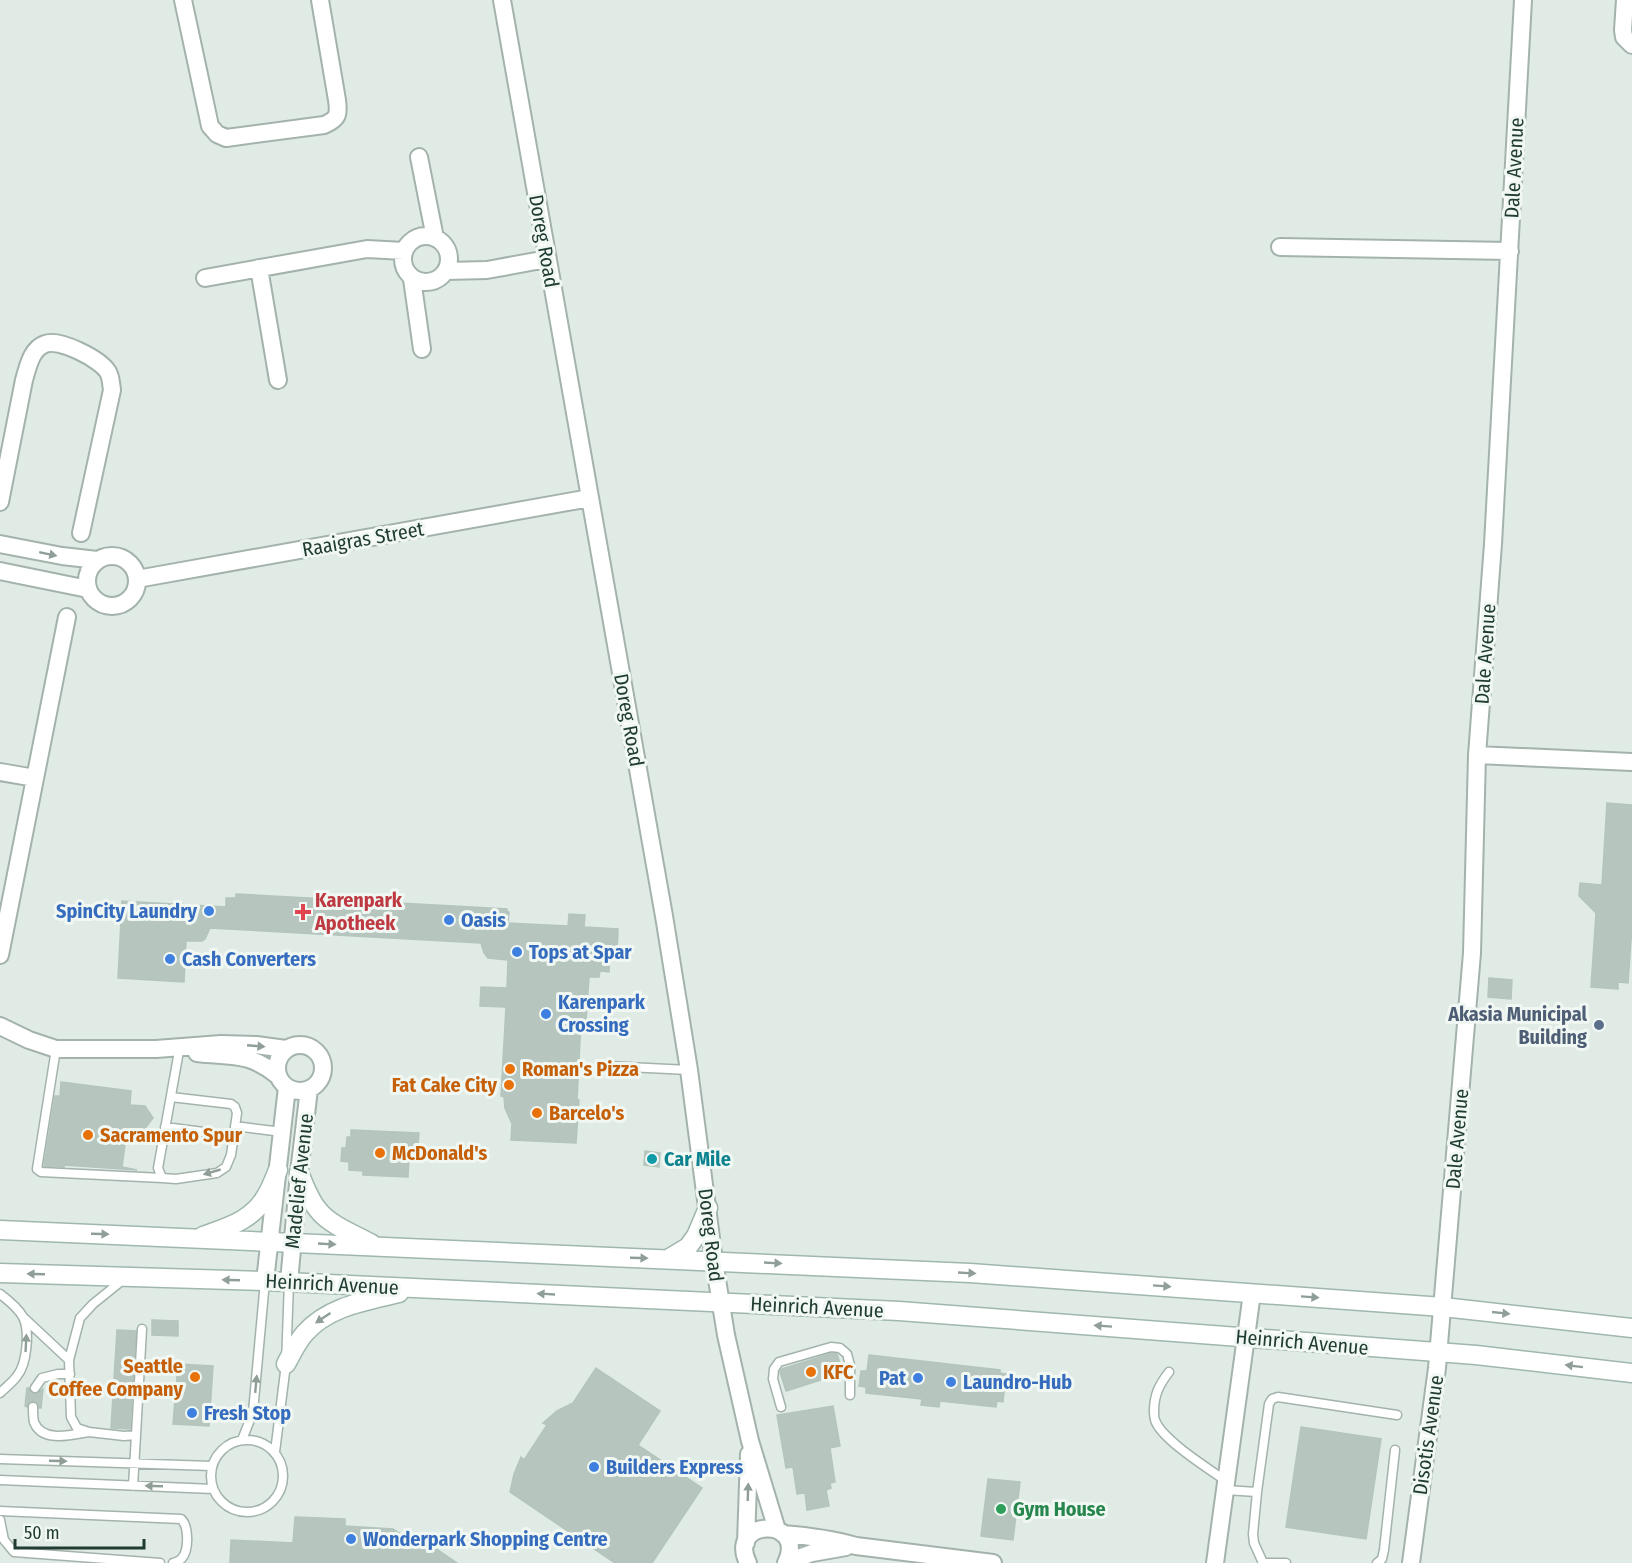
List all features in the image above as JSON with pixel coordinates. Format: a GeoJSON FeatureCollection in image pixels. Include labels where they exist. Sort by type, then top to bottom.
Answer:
{"type":"FeatureCollection","features":[{"type":"Feature","properties":{"kind":"street"},"geometry":{"type":"LineString","coordinates":[[183,0],[210,126],[217,134],[226,138],[324,125],[337,117],[337,100],[320,0]]}},
{"type":"Feature","properties":{"kind":"street","name":"Doreg Road"},"geometry":{"type":"LineString","coordinates":[[502,0],[664,916],[689,1070],[720,1302],[750,1441],[780,1532],[788,1540],[790,1547],[790,1555],[786,1562]]}},
{"type":"Feature","properties":{"kind":"street","name":"Dale Avenue"},"geometry":{"type":"LineString","coordinates":[[1443,1307],[1472,953],[1478,755],[1493,544],[1524,0]]}},
{"type":"Feature","properties":{"kind":"street"},"geometry":{"type":"LineString","coordinates":[[1625,0],[1624,37],[1632,45]]}},
{"type":"Feature","properties":{"kind":"street"},"geometry":{"type":"LineString","coordinates":[[419,157],[435,238]]}},
{"type":"Feature","properties":{"kind":"street"},"geometry":{"type":"LineString","coordinates":[[420,237],[435,238],[446,248],[449,263],[446,271],[435,281],[419,282],[406,273],[402,259],[404,251],[413,240],[420,237]]}},
{"type":"Feature","properties":{"kind":"street"},"geometry":{"type":"LineString","coordinates":[[1280,247],[1509,251]]}},
{"type":"Feature","properties":{"kind":"street"},"geometry":{"type":"LineString","coordinates":[[205,278],[367,249],[404,251]]}},
{"type":"Feature","properties":{"kind":"street"},"geometry":{"type":"LineString","coordinates":[[446,271],[487,270],[547,259]]}},
{"type":"Feature","properties":{"kind":"street"},"geometry":{"type":"LineString","coordinates":[[259,268],[278,380]]}},
{"type":"Feature","properties":{"kind":"street"},"geometry":{"type":"LineString","coordinates":[[412,279],[422,349]]}},
{"type":"Feature","properties":{"kind":"street"},"geometry":{"type":"LineString","coordinates":[[0,502],[30,360],[45,344],[65,344],[104,367],[109,374],[112,390],[81,533]]}},
{"type":"Feature","properties":{"kind":"street","name":"Raaigras Street"},"geometry":{"type":"LineString","coordinates":[[137,579],[590,498]]}},
{"type":"Feature","properties":{"kind":"street"},"geometry":{"type":"LineString","coordinates":[[0,544],[97,560]]}},
{"type":"Feature","properties":{"kind":"street"},"geometry":{"type":"LineString","coordinates":[[104,556],[119,556],[131,565],[137,585],[132,596],[122,604],[104,605],[90,594],[86,581],[87,573],[97,560],[104,556]]}},
{"type":"Feature","properties":{"kind":"street"},"geometry":{"type":"LineString","coordinates":[[0,571],[88,589]]}},
{"type":"Feature","properties":{"kind":"street"},"geometry":{"type":"LineString","coordinates":[[0,955],[67,617]]}},
{"type":"Feature","properties":{"kind":"street"},"geometry":{"type":"LineString","coordinates":[[1478,755],[1632,762]]}},
{"type":"Feature","properties":{"kind":"street"},"geometry":{"type":"LineString","coordinates":[[0,772],[35,778]]}},
{"type":"Feature","properties":{"kind":"street"},"geometry":{"type":"LineString","coordinates":[[0,1026],[29,1040],[56,1049],[156,1049],[221,1044],[286,1049]]}},
{"type":"Feature","properties":{"kind":"street"},"geometry":{"type":"LineString","coordinates":[[156,1049],[253,1060],[266,1066],[282,1082],[294,1090],[302,1091],[316,1085],[320,1078],[323,1071],[320,1056],[308,1046],[300,1044],[286,1049],[277,1061],[276,1068],[282,1082]]}},
{"type":"Feature","properties":{"kind":"street","name":"Madelief Avenue"},"geometry":{"type":"LineString","coordinates":[[265,1281],[282,1132],[282,1082]]}},
{"type":"Feature","properties":{"kind":"street","name":"Madelief Avenue"},"geometry":{"type":"LineString","coordinates":[[289,1282],[309,1089]]}},
{"type":"Feature","properties":{"kind":"street"},"geometry":{"type":"LineString","coordinates":[[195,1239],[239,1222],[254,1212],[266,1197],[278,1170]]}},
{"type":"Feature","properties":{"kind":"street"},"geometry":{"type":"LineString","coordinates":[[299,1173],[309,1197],[319,1212],[377,1246]]}},
{"type":"Feature","properties":{"kind":"street"},"geometry":{"type":"LineString","coordinates":[[668,1259],[688,1247],[696,1236],[708,1208]]}},
{"type":"Feature","properties":{"kind":"street","name":"Heinrich Avenue"},"geometry":{"type":"LineString","coordinates":[[0,1230],[969,1273],[1443,1307],[1632,1328]]}},
{"type":"Feature","properties":{"kind":"street","name":"Heinrich Avenue"},"geometry":{"type":"LineString","coordinates":[[0,1273],[289,1282],[899,1311],[1476,1355],[1632,1373]]}},
{"type":"Feature","properties":{"kind":"street"},"geometry":{"type":"LineString","coordinates":[[286,1364],[305,1333],[329,1313],[418,1288]]}},
{"type":"Feature","properties":{"kind":"street"},"geometry":{"type":"LineString","coordinates":[[1215,1563],[1252,1293]]}},
{"type":"Feature","properties":{"kind":"street","name":"Disotis Avenue"},"geometry":{"type":"LineString","coordinates":[[1411,1563],[1443,1307]]}},
{"type":"Feature","properties":{"kind":"street","name":"Doreg Road"},"geometry":{"type":"LineString","coordinates":[[748,1563],[744,1550],[750,1441]]}},
{"type":"Feature","properties":{"kind":"street"},"geometry":{"type":"LineString","coordinates":[[746,1543],[755,1531],[770,1528],[780,1532],[836,1540],[856,1546],[993,1563]]}},
{"type":"Feature","properties":{"kind":"street"},"geometry":{"type":"LineString","coordinates":[[786,1562],[813,1553],[856,1546]]}},
{"type":"Feature","properties":{"kind":"lane"},"geometry":{"type":"LineString","coordinates":[[56,1049],[37,1163],[39,1171],[176,1179],[217,1173],[226,1167],[231,1155],[236,1126],[235,1107],[231,1104],[171,1097]]}},
{"type":"Feature","properties":{"kind":"lane"},"geometry":{"type":"LineString","coordinates":[[162,1178],[158,1168],[179,1051]]}},
{"type":"Feature","properties":{"kind":"lane"},"geometry":{"type":"LineString","coordinates":[[607,1066],[689,1070]]}},
{"type":"Feature","properties":{"kind":"lane"},"geometry":{"type":"LineString","coordinates":[[236,1126],[282,1132]]}},
{"type":"Feature","properties":{"kind":"lane"},"geometry":{"type":"LineString","coordinates":[[165,1127],[234,1136]]}},
{"type":"Feature","properties":{"kind":"lane"},"geometry":{"type":"LineString","coordinates":[[127,1277],[93,1304],[81,1318],[69,1360],[71,1417],[77,1428],[89,1432],[136,1435]]}},
{"type":"Feature","properties":{"kind":"lane","name":"Madelief Avenue"},"geometry":{"type":"LineString","coordinates":[[242,1440],[253,1412],[265,1281]]}},
{"type":"Feature","properties":{"kind":"lane","name":"Madelief Avenue"},"geometry":{"type":"LineString","coordinates":[[275,1452],[286,1364],[289,1282]]}},
{"type":"Feature","properties":{"kind":"lane"},"geometry":{"type":"LineString","coordinates":[[0,1294],[69,1360]]}},
{"type":"Feature","properties":{"kind":"lane"},"geometry":{"type":"LineString","coordinates":[[0,1393],[18,1376],[24,1363],[26,1333],[24,1318]]}},
{"type":"Feature","properties":{"kind":"lane"},"geometry":{"type":"LineString","coordinates":[[134,1486],[142,1329]]}},
{"type":"Feature","properties":{"kind":"lane"},"geometry":{"type":"LineString","coordinates":[[781,1407],[773,1379],[774,1369],[779,1362],[831,1347],[840,1348],[847,1354],[850,1365],[850,1395]]}},
{"type":"Feature","properties":{"kind":"lane"},"geometry":{"type":"LineString","coordinates":[[1169,1372],[1158,1386],[1154,1400],[1155,1420],[1162,1431],[1225,1485],[1257,1492]]}},
{"type":"Feature","properties":{"kind":"lane"},"geometry":{"type":"LineString","coordinates":[[35,1388],[42,1378],[70,1374]]}},
{"type":"Feature","properties":{"kind":"lane"},"geometry":{"type":"LineString","coordinates":[[1286,1563],[1263,1563],[1254,1543],[1253,1534],[1269,1404],[1272,1399],[1278,1397],[1397,1415]]}},
{"type":"Feature","properties":{"kind":"lane"},"geometry":{"type":"LineString","coordinates":[[33,1407],[34,1421],[39,1430],[46,1434],[61,1436],[89,1432]]}},
{"type":"Feature","properties":{"kind":"lane"},"geometry":{"type":"LineString","coordinates":[[242,1440],[254,1440],[265,1444],[275,1452],[282,1461],[284,1474],[283,1486],[269,1506],[248,1513],[226,1506],[213,1489],[211,1477],[212,1466],[217,1455],[232,1443],[242,1440]]}},
{"type":"Feature","properties":{"kind":"lane"},"geometry":{"type":"LineString","coordinates":[[1377,1563],[1382,1559],[1384,1550],[1395,1450]]}},
{"type":"Feature","properties":{"kind":"lane"},"geometry":{"type":"LineString","coordinates":[[0,1459],[212,1466]]}},
{"type":"Feature","properties":{"kind":"lane"},"geometry":{"type":"LineString","coordinates":[[0,1480],[213,1489]]}},
{"type":"Feature","properties":{"kind":"lane"},"geometry":{"type":"LineString","coordinates":[[0,1511],[181,1519],[188,1533],[184,1554],[182,1558],[172,1563]]}},
{"type":"Feature","properties":{"kind":"lane"},"geometry":{"type":"LineString","coordinates":[[0,1520],[4,1540],[14,1552],[160,1563]]}},
{"type":"Feature","properties":{"kind":"building"},"geometry":{"type":"Polygon","coordinates":[[[1607,803],[1632,805],[1632,925],[1628,983],[1618,982],[1618,989],[1591,987],[1596,913],[1579,896],[1580,883],[1602,885],[1607,803]]]}},
{"type":"Feature","properties":{"kind":"building","name":"Karenpark Crossing"},"geometry":{"type":"Polygon","coordinates":[[[236,894],[507,909],[508,923],[568,926],[569,914],[585,915],[584,927],[618,929],[617,954],[610,954],[609,972],[600,971],[599,977],[589,977],[586,1020],[581,1020],[576,1143],[511,1140],[512,1124],[505,1108],[504,1097],[501,1096],[506,1007],[480,1006],[481,987],[507,988],[508,960],[488,958],[481,943],[210,928],[202,941],[186,941],[184,982],[118,978],[122,901],[226,907],[226,898],[236,898],[236,894]]]}},
{"type":"Feature","properties":{"kind":"building"},"geometry":{"type":"Polygon","coordinates":[[[1489,978],[1512,980],[1511,999],[1488,997],[1489,978]]]}},
{"type":"Feature","properties":{"kind":"building","name":"Sacramento Spur"},"geometry":{"type":"Polygon","coordinates":[[[61,1082],[131,1091],[130,1105],[145,1106],[153,1118],[143,1131],[127,1130],[122,1167],[137,1170],[64,1165],[64,1167],[44,1166],[55,1096],[60,1096],[61,1082]]]}},
{"type":"Feature","properties":{"kind":"building","name":"McDonald's"},"geometry":{"type":"Polygon","coordinates":[[[351,1130],[419,1133],[417,1159],[409,1158],[408,1177],[363,1175],[363,1171],[349,1170],[349,1162],[341,1161],[342,1148],[346,1148],[347,1137],[351,1137],[351,1130]]]}},
{"type":"Feature","properties":{"kind":"building","name":"Car Mile"},"geometry":{"type":"Polygon","coordinates":[[[645,1151],[660,1153],[659,1167],[644,1165],[645,1151]]]}},
{"type":"Feature","properties":{"kind":"building"},"geometry":{"type":"Polygon","coordinates":[[[152,1320],[178,1321],[178,1336],[152,1335],[152,1320]]]}},
{"type":"Feature","properties":{"kind":"building"},"geometry":{"type":"Polygon","coordinates":[[[117,1330],[136,1331],[130,1429],[111,1428],[117,1330]]]}},
{"type":"Feature","properties":{"kind":"building","name":"KFC"},"geometry":{"type":"Polygon","coordinates":[[[832,1353],[837,1354],[843,1373],[786,1391],[780,1372],[782,1369],[832,1353]]]}},
{"type":"Feature","properties":{"kind":"building"},"geometry":{"type":"Polygon","coordinates":[[[869,1355],[1000,1370],[1000,1373],[1006,1374],[1003,1402],[997,1401],[996,1407],[940,1401],[939,1407],[921,1405],[922,1399],[866,1393],[866,1387],[859,1386],[861,1371],[867,1371],[869,1355]]]}},
{"type":"Feature","properties":{"kind":"building"},"geometry":{"type":"Polygon","coordinates":[[[178,1364],[213,1366],[209,1426],[173,1424],[178,1364]]]}},
{"type":"Feature","properties":{"kind":"building","name":"Builders Express"},"geometry":{"type":"Polygon","coordinates":[[[596,1368],[660,1411],[638,1445],[702,1488],[652,1563],[615,1563],[510,1492],[521,1457],[524,1460],[547,1425],[543,1423],[557,1411],[573,1403],[596,1368]]]}},
{"type":"Feature","properties":{"kind":"building"},"geometry":{"type":"Polygon","coordinates":[[[27,1388],[35,1394],[43,1389],[41,1408],[34,1401],[29,1402],[27,1407],[25,1406],[27,1388]]]}},
{"type":"Feature","properties":{"kind":"building"},"geometry":{"type":"Polygon","coordinates":[[[833,1406],[840,1446],[830,1448],[835,1482],[830,1483],[831,1488],[826,1490],[829,1506],[807,1510],[805,1493],[797,1494],[793,1467],[786,1468],[777,1415],[833,1406]]]}},
{"type":"Feature","properties":{"kind":"building"},"geometry":{"type":"Polygon","coordinates":[[[1301,1427],[1381,1439],[1366,1539],[1286,1527],[1301,1427]]]}},
{"type":"Feature","properties":{"kind":"building","name":"Gym House"},"geometry":{"type":"Polygon","coordinates":[[[988,1479],[1020,1482],[1013,1540],[981,1536],[988,1479]]]}},
{"type":"Feature","properties":{"kind":"building","name":"Wonderpark Shopping Centre"},"geometry":{"type":"Polygon","coordinates":[[[295,1517],[345,1519],[345,1526],[393,1529],[415,1543],[419,1537],[457,1563],[230,1563],[231,1540],[293,1543],[295,1517]]]}},
{"type":"Feature","properties":{"kind":"place","name":"SpinCity Laundry"},"geometry":{"type":"Point","coordinates":[209,911]}},
{"type":"Feature","properties":{"kind":"place","name":"Karenpark Apotheek"},"geometry":{"type":"Point","coordinates":[303,912]}},
{"type":"Feature","properties":{"kind":"place","name":"Oasis"},"geometry":{"type":"Point","coordinates":[449,920]}},
{"type":"Feature","properties":{"kind":"place","name":"Tops at Spar"},"geometry":{"type":"Point","coordinates":[517,952]}},
{"type":"Feature","properties":{"kind":"place","name":"Cash Converters"},"geometry":{"type":"Point","coordinates":[170,959]}},
{"type":"Feature","properties":{"kind":"place","name":"Karenpark Crossing"},"geometry":{"type":"Point","coordinates":[546,1014]}},
{"type":"Feature","properties":{"kind":"place","name":"Akasia Municipal Building"},"geometry":{"type":"Point","coordinates":[1599,1025]}},
{"type":"Feature","properties":{"kind":"place","name":"Roman's Pizza"},"geometry":{"type":"Point","coordinates":[510,1069]}},
{"type":"Feature","properties":{"kind":"place","name":"Fat Cake City"},"geometry":{"type":"Point","coordinates":[509,1085]}},
{"type":"Feature","properties":{"kind":"place","name":"Barcelo's"},"geometry":{"type":"Point","coordinates":[537,1113]}},
{"type":"Feature","properties":{"kind":"place","name":"Sacramento Spur"},"geometry":{"type":"Point","coordinates":[88,1135]}},
{"type":"Feature","properties":{"kind":"place","name":"McDonald's"},"geometry":{"type":"Point","coordinates":[380,1153]}},
{"type":"Feature","properties":{"kind":"place","name":"Car Mile"},"geometry":{"type":"Point","coordinates":[652,1159]}},
{"type":"Feature","properties":{"kind":"place","name":"KFC"},"geometry":{"type":"Point","coordinates":[811,1372]}},
{"type":"Feature","properties":{"kind":"place","name":"Seattle Coffee Company"},"geometry":{"type":"Point","coordinates":[195,1377]}},
{"type":"Feature","properties":{"kind":"place","name":"Pat"},"geometry":{"type":"Point","coordinates":[918,1378]}},
{"type":"Feature","properties":{"kind":"place","name":"Laundro-Hub"},"geometry":{"type":"Point","coordinates":[951,1382]}},
{"type":"Feature","properties":{"kind":"place","name":"Fresh Stop"},"geometry":{"type":"Point","coordinates":[192,1413]}},
{"type":"Feature","properties":{"kind":"place","name":"Builders Express"},"geometry":{"type":"Point","coordinates":[594,1467]}},
{"type":"Feature","properties":{"kind":"place","name":"Gym House"},"geometry":{"type":"Point","coordinates":[1001,1509]}},
{"type":"Feature","properties":{"kind":"place","name":"Wonderpark Shopping Centre"},"geometry":{"type":"Point","coordinates":[351,1539]}}]}
